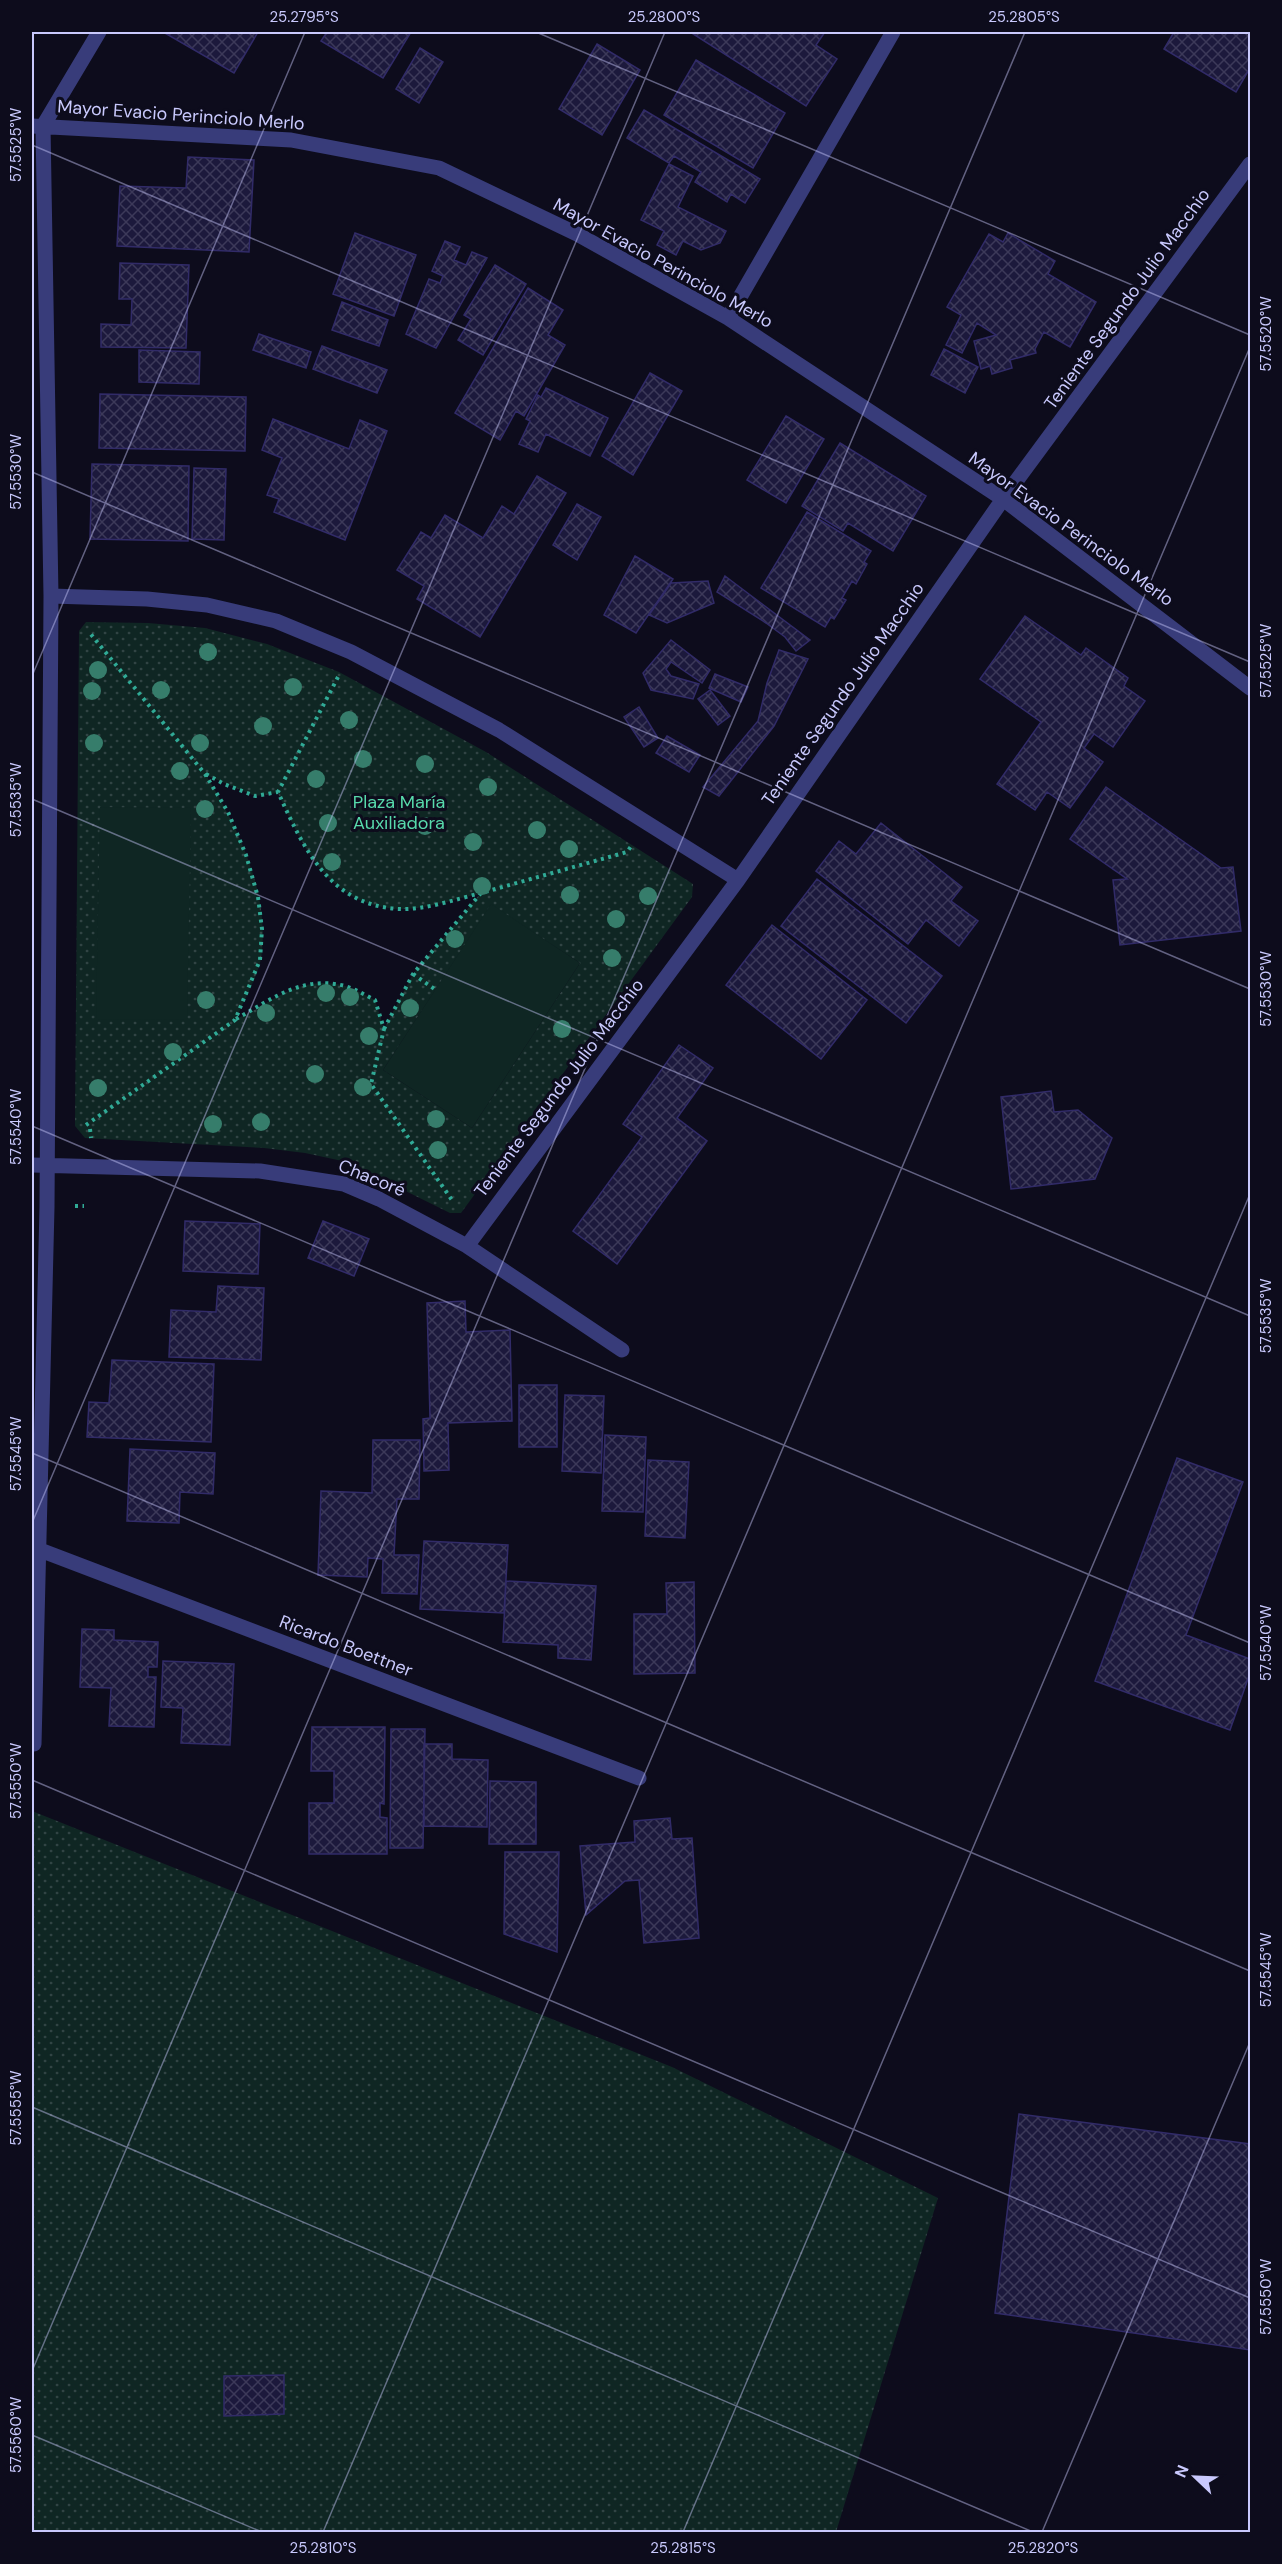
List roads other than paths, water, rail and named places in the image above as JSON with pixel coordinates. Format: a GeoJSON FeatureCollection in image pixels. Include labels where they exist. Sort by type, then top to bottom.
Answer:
{"type":"FeatureCollection","features":[{"type":"Feature","properties":{"kind":"street"},"geometry":{"type":"LineString","coordinates":[[34,1744],[47,1166],[51,596],[37,126],[99,32]]}},
{"type":"Feature","properties":{"kind":"street"},"geometry":{"type":"LineString","coordinates":[[728,318],[893,32]]}},
{"type":"Feature","properties":{"kind":"street","name":"Mayor Evacio Perinciolo Merlo"},"geometry":{"type":"LineString","coordinates":[[37,126],[291,140],[439,168],[577,234],[728,318],[1003,499],[1251,688]]}},
{"type":"Feature","properties":{"kind":"street","name":"Teniente Segundo Julio Macchio"},"geometry":{"type":"LineString","coordinates":[[467,1246],[738,880],[1003,499],[1251,164]]}},
{"type":"Feature","properties":{"kind":"street"},"geometry":{"type":"LineString","coordinates":[[51,596],[147,599],[207,605],[276,621],[351,652],[499,730],[738,880]]}},
{"type":"Feature","properties":{"kind":"street","name":"Chacoré"},"geometry":{"type":"LineString","coordinates":[[32,1166],[260,1171],[303,1176],[353,1188],[467,1246],[622,1350]]}},
{"type":"Feature","properties":{"kind":"street","name":"Ricardo Boettner"},"geometry":{"type":"LineString","coordinates":[[40,1550],[639,1778]]}},
{"type":"Feature","properties":{"kind":"park label","name":"Plaza María Auxiliadora"},"geometry":{"type":"Point","coordinates":[399,812]}}]}
